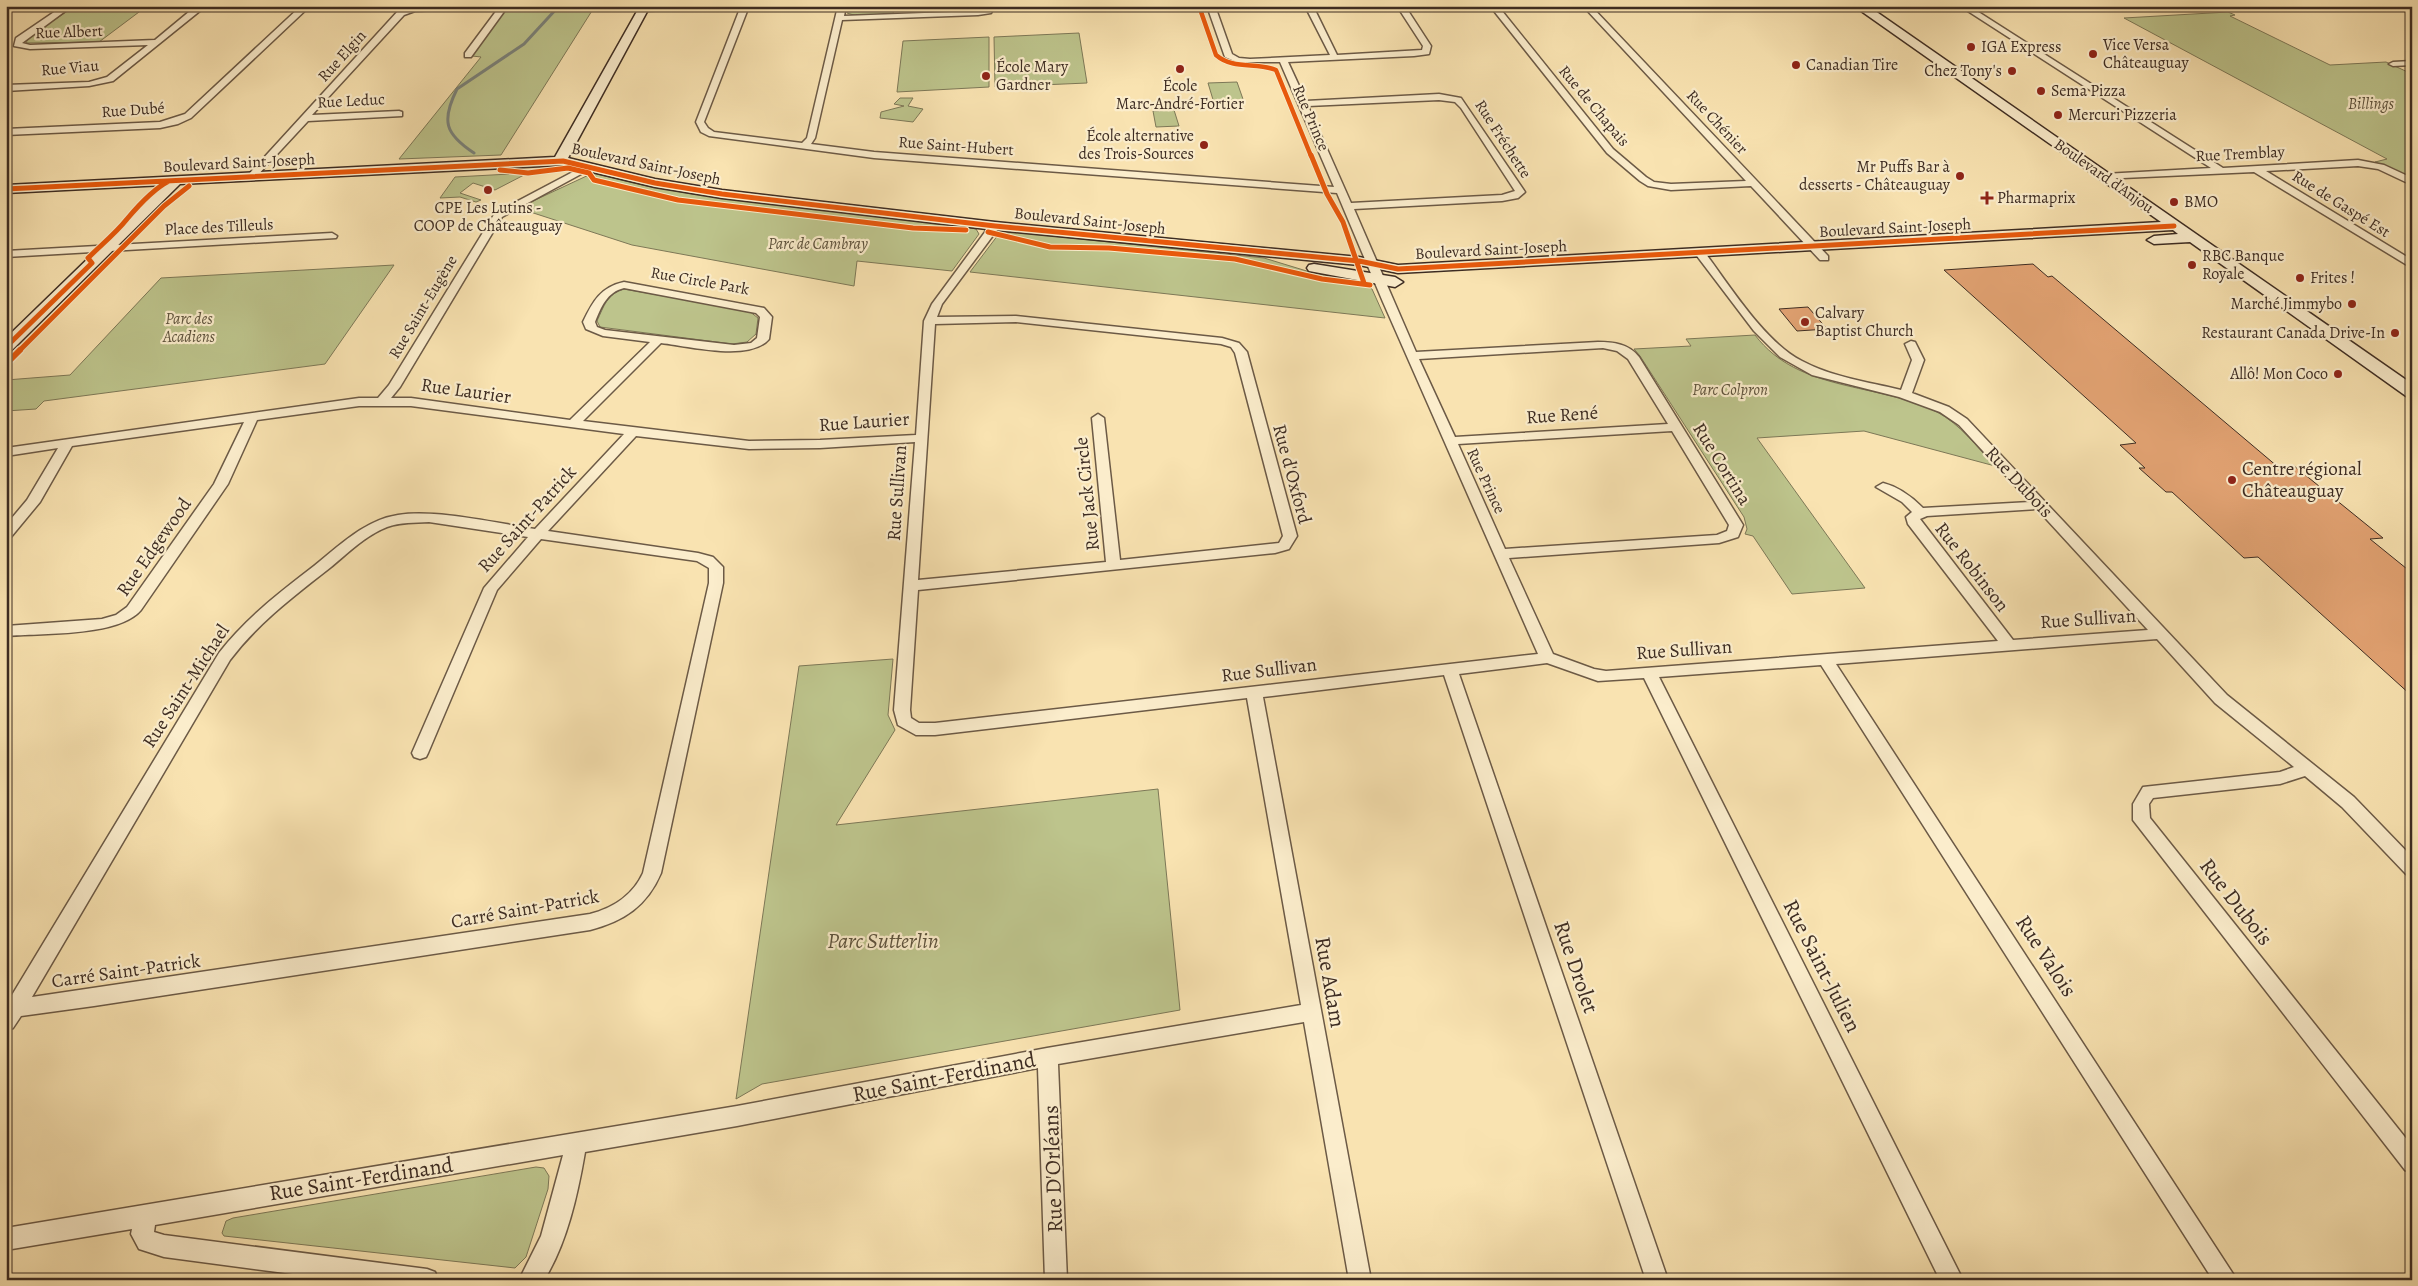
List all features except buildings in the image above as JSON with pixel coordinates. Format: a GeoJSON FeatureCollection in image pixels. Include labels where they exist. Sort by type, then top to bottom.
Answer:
{"type":"FeatureCollection","features":[{"type":"Feature","properties":{"kind":"street","name":"Rue Albert"},"geometry":{"type":"LineString","coordinates":[[68,6],[22,38],[17,44],[30,47],[157,42]]}},
{"type":"Feature","properties":{"kind":"street"},"geometry":{"type":"LineString","coordinates":[[200,7],[253,6]]}},
{"type":"Feature","properties":{"kind":"street","name":"Rue Dubé"},"geometry":{"type":"LineString","coordinates":[[6,132],[160,125],[180,120],[188,116],[306,6]]}},
{"type":"Feature","properties":{"kind":"street","name":"Rue Elgin"},"geometry":{"type":"LineString","coordinates":[[252,176],[401,13],[414,9],[485,6]]}},
{"type":"Feature","properties":{"kind":"street"},"geometry":{"type":"LineString","coordinates":[[468,55],[504,6]]}},
{"type":"Feature","properties":{"kind":"street"},"geometry":{"type":"LineString","coordinates":[[560,161],[644,8],[719,6]]}},
{"type":"Feature","properties":{"kind":"street","name":"Rue Saint-Hubert"},"geometry":{"type":"LineString","coordinates":[[745,6],[701,119],[701,125],[708,133],[718,136],[874,155],[1341,190]]}},
{"type":"Feature","properties":{"kind":"street"},"geometry":{"type":"LineString","coordinates":[[804,146],[811,136],[842,6]]}},
{"type":"Feature","properties":{"kind":"street"},"geometry":{"type":"LineString","coordinates":[[839,18],[978,13],[988,11],[991,6]]}},
{"type":"Feature","properties":{"kind":"street"},"geometry":{"type":"LineString","coordinates":[[1211,6],[1229,56],[1246,61],[1426,52],[1427,46],[1401,6]]}},
{"type":"Feature","properties":{"kind":"street"},"geometry":{"type":"LineString","coordinates":[[1309,6],[1335,58]]}},
{"type":"Feature","properties":{"kind":"street","name":"Rue de Chapais"},"geometry":{"type":"LineString","coordinates":[[1494,6],[1610,151],[1642,179],[1667,187],[1754,183]]}},
{"type":"Feature","properties":{"kind":"street","name":"Rue Chénier"},"geometry":{"type":"LineString","coordinates":[[1587,6],[1824,258]]}},
{"type":"Feature","properties":{"kind":"street"},"geometry":{"type":"LineString","coordinates":[[1964,6],[2220,170]]}},
{"type":"Feature","properties":{"kind":"street","name":"Rue Viau"},"geometry":{"type":"LineString","coordinates":[[6,88],[89,84],[104,81],[114,76],[200,7]]}},
{"type":"Feature","properties":{"kind":"street","name":"Boulevard d'Anjou"},"geometry":{"type":"LineString","coordinates":[[1866,8],[2412,392]]}},
{"type":"Feature","properties":{"kind":"street","name":"Rue Prince"},"geometry":{"type":"LineString","coordinates":[[1283,60],[1374,265],[1412,356],[1547,658]]}},
{"type":"Feature","properties":{"kind":"street"},"geometry":{"type":"LineString","coordinates":[[2393,64],[2412,63]]}},
{"type":"Feature","properties":{"kind":"street","name":"Rue Fréchette"},"geometry":{"type":"LineString","coordinates":[[1302,104],[1439,97],[1458,100],[1464,106],[1520,192],[1515,196],[1502,198],[1348,206]]}},
{"type":"Feature","properties":{"kind":"street","name":"Rue Leduc"},"geometry":{"type":"LineString","coordinates":[[305,118],[399,114]]}},
{"type":"Feature","properties":{"kind":"street","name":"Boulevard Saint-Joseph"},"geometry":{"type":"LineString","coordinates":[[6,189],[560,161],[655,183],[695,190],[995,226],[1359,261],[1398,269],[1704,258],[1824,258],[2192,238]]}},
{"type":"Feature","properties":{"kind":"street","name":"Rue Tremblay"},"geometry":{"type":"LineString","coordinates":[[2104,177],[2358,163],[2377,165],[2412,182]]}},
{"type":"Feature","properties":{"kind":"street","name":"Rue Saint-Eugène"},"geometry":{"type":"LineString","coordinates":[[382,401],[394,387],[498,214],[589,167]]}},
{"type":"Feature","properties":{"kind":"street","name":"Rue de Gaspé Est"},"geometry":{"type":"LineString","coordinates":[[2255,168],[2412,265]]}},
{"type":"Feature","properties":{"kind":"street"},"geometry":{"type":"LineString","coordinates":[[6,347],[178,180]]}},
{"type":"Feature","properties":{"kind":"street","name":"Rue Sullivan"},"geometry":{"type":"LineString","coordinates":[[995,226],[937,304],[930,321],[902,716],[904,721],[911,727],[935,729],[1547,658],[1564,661],[1600,676],[2160,634]]}},
{"type":"Feature","properties":{"kind":"street","name":"Boulevard Saint-Joseph"},"geometry":{"type":"LineString","coordinates":[[1249,251],[1318,269],[1379,280],[1411,281],[1704,258],[1813,246],[2174,226]]}},
{"type":"Feature","properties":{"kind":"street"},"geometry":{"type":"LineString","coordinates":[[2058,232],[2072,244]]}},
{"type":"Feature","properties":{"kind":"street","name":"Place des Tilleuls"},"geometry":{"type":"LineString","coordinates":[[6,254],[332,236]]}},
{"type":"Feature","properties":{"kind":"street"},"geometry":{"type":"LineString","coordinates":[[1892,241],[1905,253]]}},
{"type":"Feature","properties":{"kind":"street","name":"Rue Dubois"},"geometry":{"type":"LineString","coordinates":[[1704,258],[1770,341],[1789,359],[1826,374],[1905,395],[1936,406],[1961,420],[2229,707],[2348,802],[2412,869]]}},
{"type":"Feature","properties":{"kind":"street","name":"Rue Circle Park"},"geometry":{"type":"LineString","coordinates":[[612,283],[750,307],[760,310],[766,317],[763,339],[758,344],[748,347],[725,347],[658,340],[603,333],[590,327],[589,322],[601,296],[612,283]]}},
{"type":"Feature","properties":{"kind":"street","name":"Rue d'Oxford"},"geometry":{"type":"LineString","coordinates":[[910,586],[1275,549],[1284,546],[1289,540],[1289,533],[1239,349],[1231,343],[1016,318],[930,321]]}},
{"type":"Feature","properties":{"kind":"street"},"geometry":{"type":"LineString","coordinates":[[574,424],[658,340]]}},
{"type":"Feature","properties":{"kind":"street"},"geometry":{"type":"LineString","coordinates":[[1905,395],[1918,360],[1911,344]]}},
{"type":"Feature","properties":{"kind":"street","name":"Rue Cortina"},"geometry":{"type":"LineString","coordinates":[[1412,356],[1598,345],[1620,348],[1633,356],[1735,519],[1736,525],[1732,534],[1718,539],[1501,554]]}},
{"type":"Feature","properties":{"kind":"street","name":"Rue Laurier"},"geometry":{"type":"LineString","coordinates":[[6,452],[359,402],[382,401],[411,402],[701,441],[761,446],[922,438]]}},
{"type":"Feature","properties":{"kind":"street","name":"Rue Edgewood"},"geometry":{"type":"LineString","coordinates":[[6,631],[102,624],[127,616],[136,607],[221,484],[252,418]]}},
{"type":"Feature","properties":{"kind":"street","name":"Rue Jack Circle"},"geometry":{"type":"LineString","coordinates":[[1098,418],[1113,565]]}},
{"type":"Feature","properties":{"kind":"street","name":"Rue René"},"geometry":{"type":"LineString","coordinates":[[1450,441],[1676,427]]}},
{"type":"Feature","properties":{"kind":"street","name":"Rue Saint-Patrick"},"geometry":{"type":"LineString","coordinates":[[420,753],[487,596],[496,582],[633,432]]}},
{"type":"Feature","properties":{"kind":"street"},"geometry":{"type":"LineString","coordinates":[[6,534],[33,502],[67,444]]}},
{"type":"Feature","properties":{"kind":"street","name":"Rue Robinson"},"geometry":{"type":"LineString","coordinates":[[1884,487],[1907,499],[1920,513]]}},
{"type":"Feature","properties":{"kind":"street","name":"Rue Robinson"},"geometry":{"type":"LineString","coordinates":[[2009,645],[1914,524],[1913,517],[1920,513],[2041,505]]}},
{"type":"Feature","properties":{"kind":"street","name":"Rue Saint-Michael"},"geometry":{"type":"LineString","coordinates":[[10,1015],[224,657],[255,621],[362,534],[390,522],[408,518],[429,518],[538,534]]}},
{"type":"Feature","properties":{"kind":"street","name":"Carré Saint-Patrick"},"geometry":{"type":"LineString","coordinates":[[10,1015],[94,998],[590,922],[611,916],[632,903],[645,888],[652,873],[717,572],[712,563],[703,558],[538,534]]}},
{"type":"Feature","properties":{"kind":"street","name":"Rue Valois"},"geometry":{"type":"LineString","coordinates":[[1825,659],[2226,1280]]}},
{"type":"Feature","properties":{"kind":"street","name":"Rue Drolet"},"geometry":{"type":"LineString","coordinates":[[1450,669],[1657,1280]]}},
{"type":"Feature","properties":{"kind":"street","name":"Rue Saint-Julien"},"geometry":{"type":"LineString","coordinates":[[1649,673],[1952,1280]]}},
{"type":"Feature","properties":{"kind":"street","name":"Rue Adam"},"geometry":{"type":"LineString","coordinates":[[1254,692],[1360,1280]]}},
{"type":"Feature","properties":{"kind":"street","name":"Rue Dubois"},"geometry":{"type":"LineString","coordinates":[[2308,769],[2270,779],[2149,792],[2145,795],[2140,807],[2142,820],[2412,1163]]}},
{"type":"Feature","properties":{"kind":"street","name":"Rue Saint-Ferdinand"},"geometry":{"type":"LineString","coordinates":[[6,1240],[576,1144],[1047,1058],[1312,1012]]}},
{"type":"Feature","properties":{"kind":"street","name":"Rue D'Orléans"},"geometry":{"type":"LineString","coordinates":[[1047,1058],[1050,1086],[1056,1280]]}},
{"type":"Feature","properties":{"kind":"street"},"geometry":{"type":"LineString","coordinates":[[530,1280],[543,1262],[570,1175],[576,1144]]}},
{"type":"Feature","properties":{"kind":"street"},"geometry":{"type":"LineString","coordinates":[[147,1215],[142,1234],[147,1241],[164,1246],[427,1280]]}},
{"type":"Feature","properties":{"kind":"green space"},"geometry":{"type":"Polygon","coordinates":[[[75,6],[147,6],[99,42],[26,43],[29,37],[75,6]]]}},
{"type":"Feature","properties":{"kind":"green space"},"geometry":{"type":"Polygon","coordinates":[[[508,6],[595,6],[501,155],[399,159],[481,57],[472,56],[508,6]]]}},
{"type":"Feature","properties":{"kind":"green space"},"geometry":{"type":"Polygon","coordinates":[[[848,6],[894,6],[893,14],[857,16],[847,13],[848,6]]]}},
{"type":"Feature","properties":{"kind":"green space","name":"Billings"},"geometry":{"type":"Polygon","coordinates":[[[2228,12],[2235,15],[2230,16],[2330,65],[2386,62],[2412,74],[2412,178],[2375,162],[2387,159],[2124,18],[2228,12]]]}},
{"type":"Feature","properties":{"kind":"green space"},"geometry":{"type":"Polygon","coordinates":[[[1079,33],[1087,83],[995,87],[994,37],[1079,33]]]}},
{"type":"Feature","properties":{"kind":"green space"},"geometry":{"type":"Polygon","coordinates":[[[989,37],[989,87],[897,92],[903,41],[989,37]]]}},
{"type":"Feature","properties":{"kind":"green space"},"geometry":{"type":"Polygon","coordinates":[[[1237,82],[1244,102],[1214,103],[1208,83],[1237,82]]]}},
{"type":"Feature","properties":{"kind":"green space"},"geometry":{"type":"Polygon","coordinates":[[[900,98],[913,98],[908,106],[923,109],[913,122],[880,118],[881,112],[904,106],[894,104],[900,98]]]}},
{"type":"Feature","properties":{"kind":"green space"},"geometry":{"type":"Polygon","coordinates":[[[1174,110],[1179,126],[1156,127],[1153,111],[1174,110]]]}},
{"type":"Feature","properties":{"kind":"green space","name":"Parc de Cambray"},"geometry":{"type":"Polygon","coordinates":[[[593,173],[647,186],[693,194],[966,227],[976,229],[979,234],[952,271],[857,261],[854,286],[632,245],[518,208],[593,173]]]}},
{"type":"Feature","properties":{"kind":"green space"},"geometry":{"type":"Polygon","coordinates":[[[524,175],[495,190],[473,183],[460,193],[481,200],[476,202],[460,197],[440,198],[455,177],[524,175]]]}},
{"type":"Feature","properties":{"kind":"green space"},"geometry":{"type":"Polygon","coordinates":[[[1013,232],[1264,258],[1310,272],[1366,284],[1372,289],[1385,318],[970,272],[998,235],[1013,232]]]}},
{"type":"Feature","properties":{"kind":"green space","name":"Parc des Acadiens"},"geometry":{"type":"Polygon","coordinates":[[[394,265],[325,364],[44,401],[36,409],[6,411],[6,380],[70,375],[161,278],[394,265]]]}},
{"type":"Feature","properties":{"kind":"green space"},"geometry":{"type":"Polygon","coordinates":[[[624,289],[749,311],[758,318],[756,334],[747,342],[732,344],[600,327],[597,321],[607,301],[618,291],[624,289]]]}},
{"type":"Feature","properties":{"kind":"green space","name":"Parc Colpron"},"geometry":{"type":"Polygon","coordinates":[[[1755,335],[1773,354],[1794,367],[1816,377],[1914,402],[1937,412],[1961,429],[1995,466],[1864,431],[1757,438],[1865,588],[1792,594],[1753,536],[1745,534],[1747,529],[1744,517],[1634,349],[1691,346],[1686,339],[1755,335]]]}},
{"type":"Feature","properties":{"kind":"green space","name":"Parc Sutterlin"},"geometry":{"type":"Polygon","coordinates":[[[893,659],[888,715],[895,730],[836,825],[1158,789],[1180,1010],[762,1084],[736,1099],[799,666],[893,659]]]}},
{"type":"Feature","properties":{"kind":"green space"},"geometry":{"type":"Polygon","coordinates":[[[536,1167],[544,1168],[549,1176],[548,1189],[526,1257],[515,1268],[224,1236],[222,1233],[226,1221],[233,1218],[536,1167]]]}},
{"type":"Feature","properties":{"kind":"waterway"},"geometry":{"type":"LineString","coordinates":[[474,153],[457,139],[449,126],[449,110],[457,89],[524,44],[559,6]]}},
{"type":"Feature","properties":{"kind":"cycle path"},"geometry":{"type":"LineString","coordinates":[[1199,6],[1216,55],[1222,60],[1229,64],[1269,67],[1276,70],[1327,194],[1338,210],[1343,222],[1364,283]]}},
{"type":"Feature","properties":{"kind":"cycle path"},"geometry":{"type":"LineString","coordinates":[[6,189],[563,161],[655,183],[722,194],[995,226],[1359,261],[1398,269],[2174,226]]}},
{"type":"Feature","properties":{"kind":"cycle path"},"geometry":{"type":"LineString","coordinates":[[500,170],[528,173],[568,168],[589,173],[594,180],[678,200],[731,205],[790,215],[863,221],[913,228],[966,230]]}},
{"type":"Feature","properties":{"kind":"cycle path"},"geometry":{"type":"LineString","coordinates":[[6,347],[92,263],[88,258],[127,219],[132,210],[143,203],[159,186],[169,181]]}},
{"type":"Feature","properties":{"kind":"cycle path"},"geometry":{"type":"LineString","coordinates":[[6,364],[164,206],[189,186]]}},
{"type":"Feature","properties":{"kind":"cycle path"},"geometry":{"type":"LineString","coordinates":[[988,232],[1050,247],[1109,248],[1235,259],[1322,279],[1370,285]]}},
{"type":"Feature","properties":{"kind":"place","name":"IGA Express"},"geometry":{"type":"Point","coordinates":[1971,47]}},
{"type":"Feature","properties":{"kind":"place","name":"Vice Versa Châteauguay"},"geometry":{"type":"Point","coordinates":[2093,54]}},
{"type":"Feature","properties":{"kind":"place","name":"Canadian Tire"},"geometry":{"type":"Point","coordinates":[1796,65]}},
{"type":"Feature","properties":{"kind":"place","name":"École Marc-André-Fortier"},"geometry":{"type":"Point","coordinates":[1180,69]}},
{"type":"Feature","properties":{"kind":"place","name":"Chez Tony's"},"geometry":{"type":"Point","coordinates":[2012,71]}},
{"type":"Feature","properties":{"kind":"place","name":"École Mary Gardner"},"geometry":{"type":"Point","coordinates":[986,76]}},
{"type":"Feature","properties":{"kind":"place","name":"Sema Pizza"},"geometry":{"type":"Point","coordinates":[2041,91]}},
{"type":"Feature","properties":{"kind":"place","name":"Mercuri Pizzeria"},"geometry":{"type":"Point","coordinates":[2058,115]}},
{"type":"Feature","properties":{"kind":"place","name":"École alternative des Trois-Sources"},"geometry":{"type":"Point","coordinates":[1204,145]}},
{"type":"Feature","properties":{"kind":"place","name":"Mr Puffs Bar à desserts - Châteauguay"},"geometry":{"type":"Point","coordinates":[1960,176]}},
{"type":"Feature","properties":{"kind":"place","name":"CPE Les Lutins - COOP de Châteauguay"},"geometry":{"type":"Point","coordinates":[488,190]}},
{"type":"Feature","properties":{"kind":"place","name":"Pharmaprix"},"geometry":{"type":"Point","coordinates":[1987,198]}},
{"type":"Feature","properties":{"kind":"place","name":"BMO"},"geometry":{"type":"Point","coordinates":[2174,202]}},
{"type":"Feature","properties":{"kind":"place","name":"RBC Banque Royale"},"geometry":{"type":"Point","coordinates":[2192,265]}},
{"type":"Feature","properties":{"kind":"place","name":"Frites !"},"geometry":{"type":"Point","coordinates":[2300,278]}},
{"type":"Feature","properties":{"kind":"place","name":"Marché Jimmybo"},"geometry":{"type":"Point","coordinates":[2352,304]}},
{"type":"Feature","properties":{"kind":"place","name":"Calvary Baptist Church"},"geometry":{"type":"Point","coordinates":[1805,322]}},
{"type":"Feature","properties":{"kind":"place","name":"Restaurant Canada Drive-In"},"geometry":{"type":"Point","coordinates":[2395,333]}},
{"type":"Feature","properties":{"kind":"place","name":"Allô! Mon Coco"},"geometry":{"type":"Point","coordinates":[2338,374]}},
{"type":"Feature","properties":{"kind":"place","name":"Centre régional Châteauguay"},"geometry":{"type":"Point","coordinates":[2232,480]}}]}
